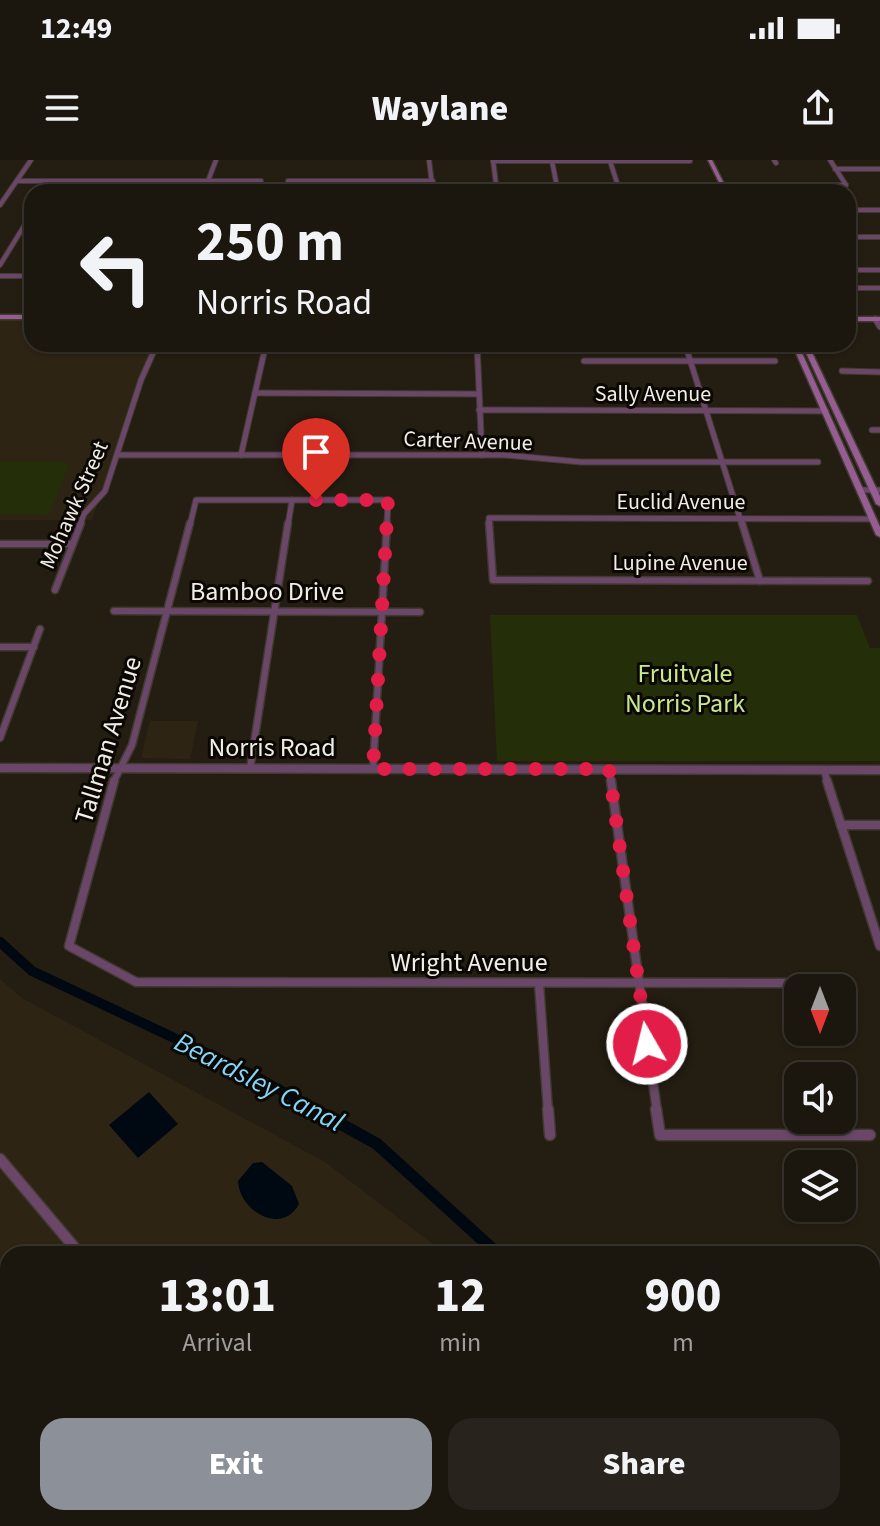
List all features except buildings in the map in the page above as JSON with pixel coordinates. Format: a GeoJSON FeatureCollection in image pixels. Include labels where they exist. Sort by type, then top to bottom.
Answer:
{"type":"FeatureCollection","features":[{"type":"Feature","properties":{"kind":"main road"},"geometry":{"type":"LineString","coordinates":[[710,160],[722,184]]}},
{"type":"Feature","properties":{"kind":"main road"},"geometry":{"type":"LineString","coordinates":[[0,314],[24,314]]}},
{"type":"Feature","properties":{"kind":"main road"},"geometry":{"type":"LineString","coordinates":[[856,316],[878,317]]}},
{"type":"Feature","properties":{"kind":"main road"},"geometry":{"type":"LineString","coordinates":[[799,352],[880,535]]}},
{"type":"Feature","properties":{"kind":"main road"},"geometry":{"type":"LineString","coordinates":[[809,352],[880,504]]}},
{"type":"Feature","properties":{"kind":"street"},"geometry":{"type":"LineString","coordinates":[[0,205],[31,160]]}},
{"type":"Feature","properties":{"kind":"street"},"geometry":{"type":"LineString","coordinates":[[208,181],[216,160]]}},
{"type":"Feature","properties":{"kind":"street"},"geometry":{"type":"LineString","coordinates":[[288,181],[433,181],[429,160]]}},
{"type":"Feature","properties":{"kind":"street"},"geometry":{"type":"LineString","coordinates":[[496,184],[493,160],[690,161]]}},
{"type":"Feature","properties":{"kind":"street"},"geometry":{"type":"LineString","coordinates":[[830,160],[845,184]]}},
{"type":"Feature","properties":{"kind":"street"},"geometry":{"type":"LineString","coordinates":[[552,161],[556,184]]}},
{"type":"Feature","properties":{"kind":"street"},"geometry":{"type":"LineString","coordinates":[[610,161],[617,184]]}},
{"type":"Feature","properties":{"kind":"street"},"geometry":{"type":"LineString","coordinates":[[835,169],[880,169]]}},
{"type":"Feature","properties":{"kind":"street"},"geometry":{"type":"LineString","coordinates":[[17,181],[261,181]]}},
{"type":"Feature","properties":{"kind":"street"},"geometry":{"type":"LineString","coordinates":[[856,210],[880,210]]}},
{"type":"Feature","properties":{"kind":"street"},"geometry":{"type":"LineString","coordinates":[[0,265],[24,226]]}},
{"type":"Feature","properties":{"kind":"street"},"geometry":{"type":"LineString","coordinates":[[856,237],[880,237]]}},
{"type":"Feature","properties":{"kind":"street"},"geometry":{"type":"LineString","coordinates":[[856,270],[880,270]]}},
{"type":"Feature","properties":{"kind":"street"},"geometry":{"type":"LineString","coordinates":[[0,276],[24,276]]}},
{"type":"Feature","properties":{"kind":"street"},"geometry":{"type":"LineString","coordinates":[[856,288],[880,288]]}},
{"type":"Feature","properties":{"kind":"street"},"geometry":{"type":"LineString","coordinates":[[878,317],[880,327]]}},
{"type":"Feature","properties":{"kind":"street","name":"Mohawk Street"},"geometry":{"type":"LineString","coordinates":[[55,590],[84,514],[105,491],[141,380],[153,352]]}},
{"type":"Feature","properties":{"kind":"street"},"geometry":{"type":"LineString","coordinates":[[241,455],[264,352]]}},
{"type":"Feature","properties":{"kind":"street"},"geometry":{"type":"LineString","coordinates":[[477,352],[482,455]]}},
{"type":"Feature","properties":{"kind":"street"},"geometry":{"type":"LineString","coordinates":[[687,352],[760,581]]}},
{"type":"Feature","properties":{"kind":"street"},"geometry":{"type":"LineString","coordinates":[[584,361],[775,361]]}},
{"type":"Feature","properties":{"kind":"street"},"geometry":{"type":"LineString","coordinates":[[842,371],[880,372]]}},
{"type":"Feature","properties":{"kind":"street"},"geometry":{"type":"LineString","coordinates":[[255,393],[479,394]]}},
{"type":"Feature","properties":{"kind":"street","name":"Sally Avenue"},"geometry":{"type":"LineString","coordinates":[[479,410],[826,411]]}},
{"type":"Feature","properties":{"kind":"street"},"geometry":{"type":"LineString","coordinates":[[872,430],[880,430]]}},
{"type":"Feature","properties":{"kind":"street","name":"Carter Avenue"},"geometry":{"type":"LineString","coordinates":[[118,455],[482,455],[565,462],[818,462]]}},
{"type":"Feature","properties":{"kind":"street"},"geometry":{"type":"LineString","coordinates":[[860,490],[876,490]]}},
{"type":"Feature","properties":{"kind":"street","name":"Tallman Avenue"},"geometry":{"type":"LineString","coordinates":[[112,968],[69,946],[118,768],[132,745],[196,500],[292,500]]}},
{"type":"Feature","properties":{"kind":"street"},"geometry":{"type":"LineString","coordinates":[[250,769],[292,500],[388,500],[373,769]]}},
{"type":"Feature","properties":{"kind":"street","name":"Euclid Avenue"},"geometry":{"type":"LineString","coordinates":[[493,580],[489,518],[873,519]]}},
{"type":"Feature","properties":{"kind":"street"},"geometry":{"type":"LineString","coordinates":[[0,544],[73,544]]}},
{"type":"Feature","properties":{"kind":"street","name":"Lupine Avenue"},"geometry":{"type":"LineString","coordinates":[[493,580],[868,581]]}},
{"type":"Feature","properties":{"kind":"street","name":"Bamboo Drive"},"geometry":{"type":"LineString","coordinates":[[114,611],[420,612]]}},
{"type":"Feature","properties":{"kind":"street"},"geometry":{"type":"LineString","coordinates":[[0,738],[40,629]]}},
{"type":"Feature","properties":{"kind":"street"},"geometry":{"type":"LineString","coordinates":[[0,647],[34,647]]}},
{"type":"Feature","properties":{"kind":"street","name":"Norris Road"},"geometry":{"type":"LineString","coordinates":[[0,768],[880,770]]}},
{"type":"Feature","properties":{"kind":"street"},"geometry":{"type":"LineString","coordinates":[[609,769],[660,1135],[870,1135]]}},
{"type":"Feature","properties":{"kind":"street"},"geometry":{"type":"LineString","coordinates":[[824,770],[876,918],[880,946]]}},
{"type":"Feature","properties":{"kind":"street"},"geometry":{"type":"LineString","coordinates":[[841,825],[880,825]]}},
{"type":"Feature","properties":{"kind":"street","name":"Wright Avenue"},"geometry":{"type":"LineString","coordinates":[[112,968],[136,982],[784,983]]}},
{"type":"Feature","properties":{"kind":"street"},"geometry":{"type":"LineString","coordinates":[[539,983],[550,1135]]}},
{"type":"Feature","properties":{"kind":"street"},"geometry":{"type":"LineString","coordinates":[[0,1159],[73,1246]]}},
{"type":"Feature","properties":{"kind":"shaded area"},"geometry":{"type":"Polygon","coordinates":[[[0,320],[24,320],[24,352],[151,352],[92,520],[0,520],[0,320]]]}},
{"type":"Feature","properties":{"kind":"shaded area"},"geometry":{"type":"Polygon","coordinates":[[[150,721],[198,721],[190,759],[141,758],[150,721]]]}},
{"type":"Feature","properties":{"kind":"shaded area"},"geometry":{"type":"Polygon","coordinates":[[[0,979],[22,998],[325,1162],[435,1246],[0,1246],[0,979]]]}},
{"type":"Feature","properties":{"kind":"shaded area"},"geometry":{"type":"Polygon","coordinates":[[[149,1092],[178,1124],[138,1158],[109,1125],[149,1092]]]}},
{"type":"Feature","properties":{"kind":"shaded area"},"geometry":{"type":"Polygon","coordinates":[[[262,1162],[292,1186],[299,1204],[292,1213],[282,1218],[262,1216],[253,1210],[240,1192],[238,1181],[253,1163],[262,1162]]]}},
{"type":"Feature","properties":{"kind":"green space"},"geometry":{"type":"Polygon","coordinates":[[[0,462],[62,462],[69,465],[49,515],[0,514],[0,462]]]}},
{"type":"Feature","properties":{"kind":"green space","name":"Fruitvale Norris Park"},"geometry":{"type":"Polygon","coordinates":[[[490,615],[857,615],[870,648],[880,648],[880,761],[497,761],[490,615]]]}},
{"type":"Feature","properties":{"kind":"waterway","name":"Beardsley Canal"},"geometry":{"type":"LineString","coordinates":[[0,942],[32,971],[257,1077],[317,1111]]}},
{"type":"Feature","properties":{"kind":"waterway","name":"Beardsley Canal"},"geometry":{"type":"LineString","coordinates":[[314,1109],[377,1144],[489,1246]]}},
{"type":"Feature","properties":{"kind":"route"},"geometry":{"type":"LineString","coordinates":[[316,500],[388,500],[373,769],[609,769],[647,1044]]}}]}
